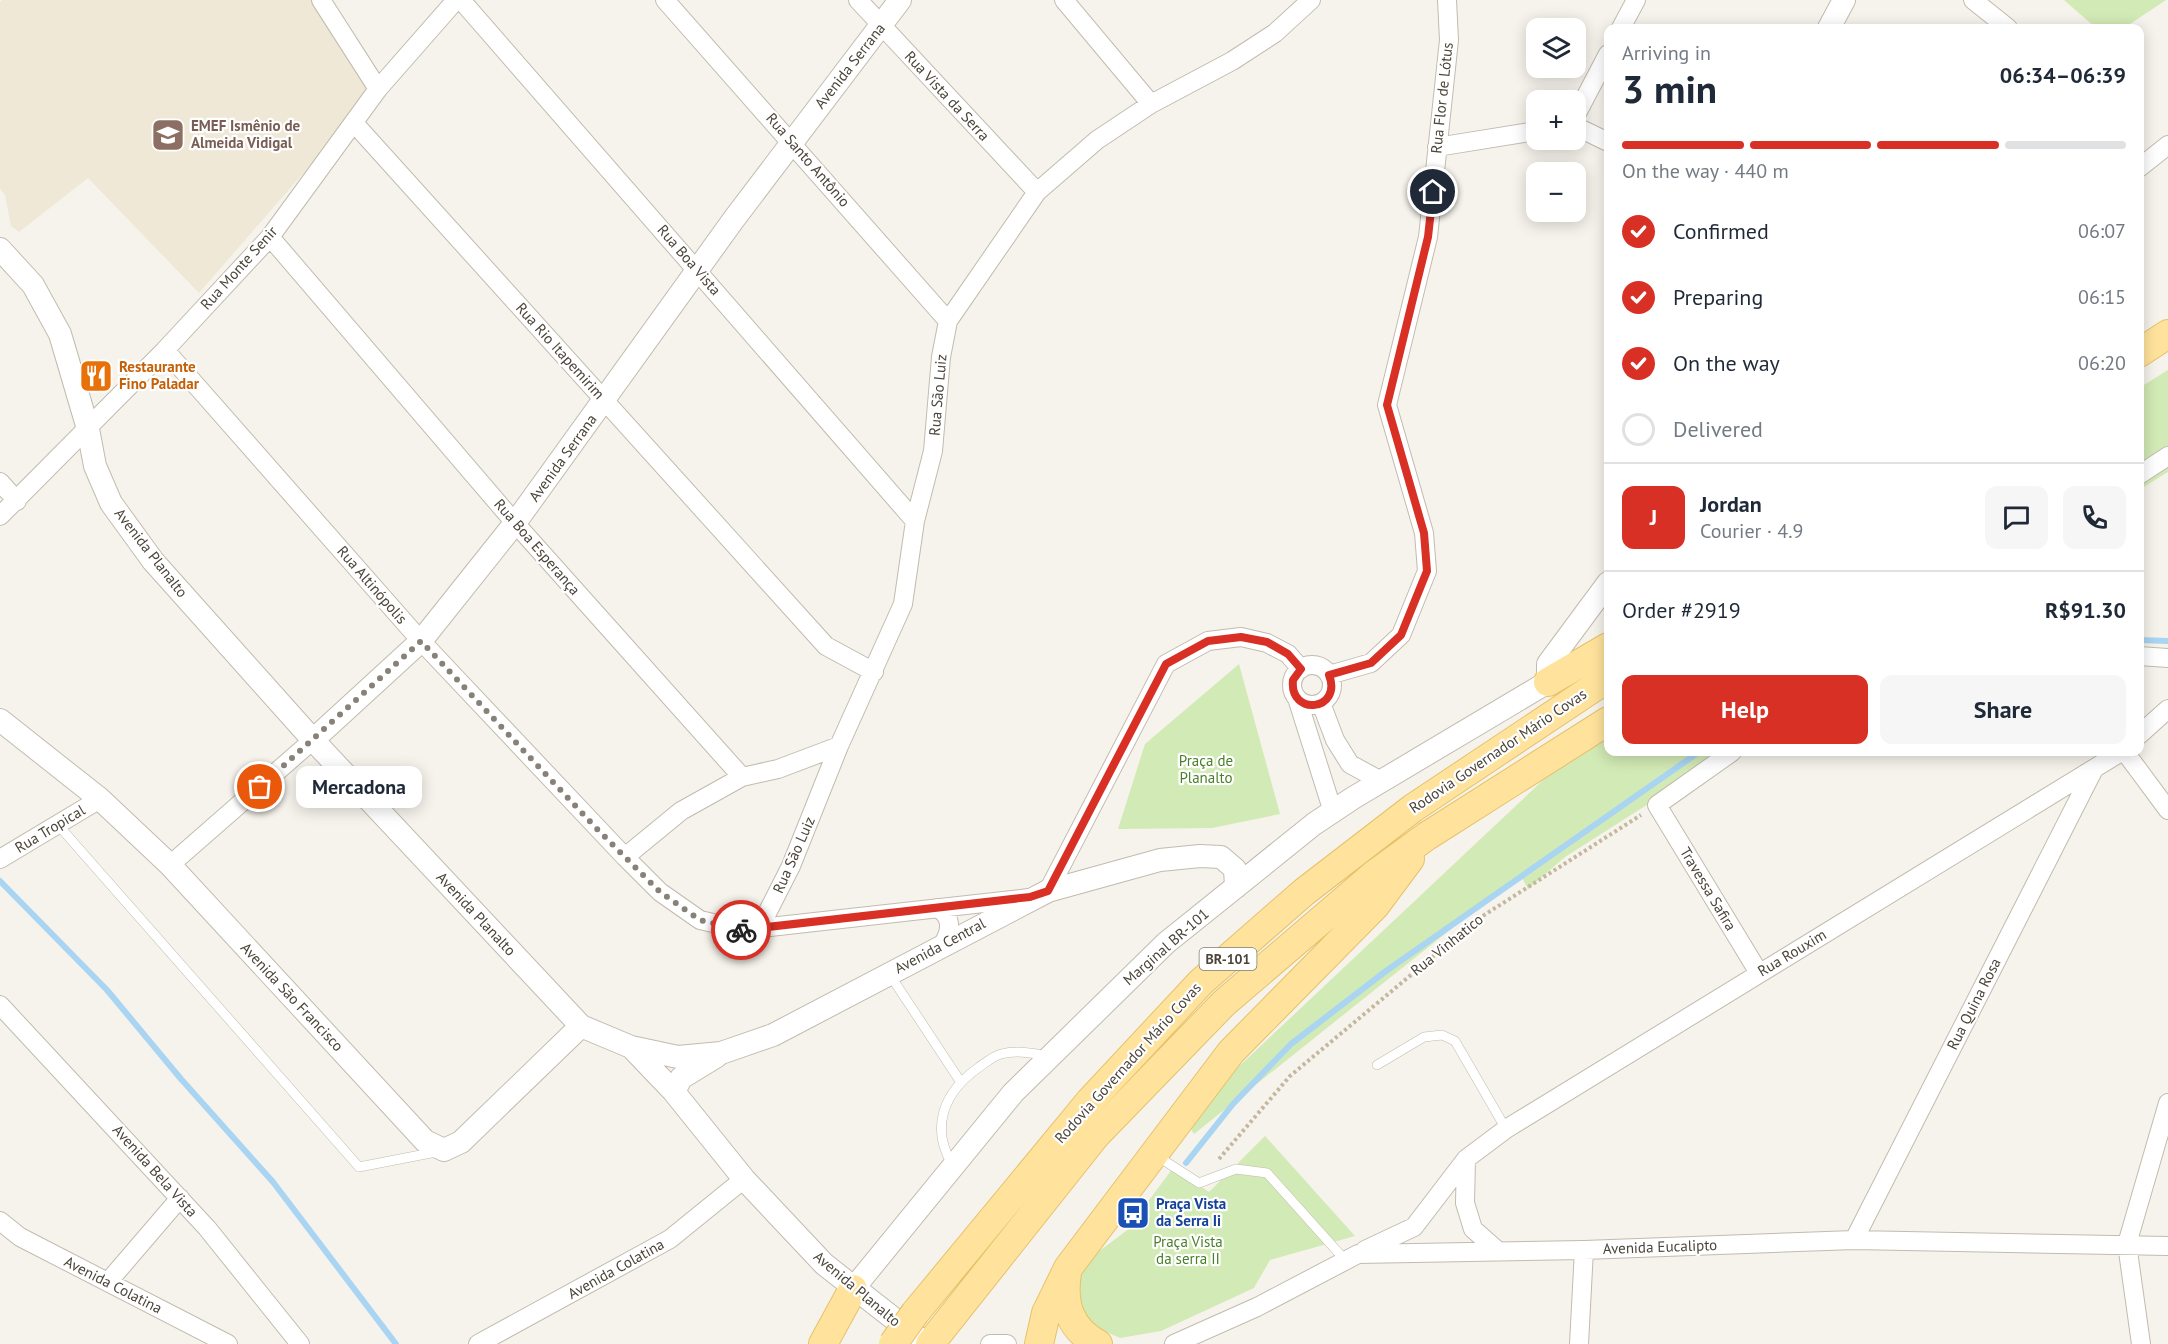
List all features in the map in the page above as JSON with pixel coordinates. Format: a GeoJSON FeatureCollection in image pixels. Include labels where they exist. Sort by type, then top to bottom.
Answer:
{"type":"FeatureCollection","features":[{"type":"Feature","properties":{"kind":"main road"},"geometry":{"type":"LineString","coordinates":[[2144,350],[2168,334]]}},
{"type":"Feature","properties":{"kind":"main road"},"geometry":{"type":"LineString","coordinates":[[1548,682],[1604,649]]}},
{"type":"Feature","properties":{"kind":"main road","name":"Rodovia Governador Mário Covas"},"geometry":{"type":"LineString","coordinates":[[893,1344],[915,1313],[1090,1101],[1200,982],[1304,892],[1413,808],[1604,681]]}},
{"type":"Feature","properties":{"kind":"main road","name":"Rodovia Governador Mário Covas"},"geometry":{"type":"LineString","coordinates":[[932,1339],[1096,1135],[1216,1011],[1359,888],[1427,836],[1604,724]]}},
{"type":"Feature","properties":{"kind":"main road"},"geometry":{"type":"LineString","coordinates":[[1039,1344],[1046,1313],[1068,1268],[1231,1052],[1375,906],[1427,836]]}},
{"type":"Feature","properties":{"kind":"main road"},"geometry":{"type":"LineString","coordinates":[[1068,1268],[1064,1295],[1070,1317],[1084,1336],[1098,1344]]}},
{"type":"Feature","properties":{"kind":"main road"},"geometry":{"type":"LineString","coordinates":[[823,1344],[854,1289]]}},
{"type":"Feature","properties":{"kind":"street"},"geometry":{"type":"LineString","coordinates":[[321,0],[378,89]]}},
{"type":"Feature","properties":{"kind":"street","name":"Rua Monte Senir"},"geometry":{"type":"LineString","coordinates":[[0,516],[165,350],[270,237],[378,89],[456,0]]}},
{"type":"Feature","properties":{"kind":"street","name":"Rua Boa Vista"},"geometry":{"type":"LineString","coordinates":[[461,0],[915,521]]}},
{"type":"Feature","properties":{"kind":"street","name":"Rua Santo Antônio"},"geometry":{"type":"LineString","coordinates":[[665,0],[792,141],[948,321]]}},
{"type":"Feature","properties":{"kind":"street","name":"Rua Vista da Serra"},"geometry":{"type":"LineString","coordinates":[[858,0],[1037,192]]}},
{"type":"Feature","properties":{"kind":"street","name":"Avenida Serrana"},"geometry":{"type":"LineString","coordinates":[[170,865],[313,740],[421,641],[515,523],[792,141],[900,0]]}},
{"type":"Feature","properties":{"kind":"street"},"geometry":{"type":"LineString","coordinates":[[1064,0],[1151,104]]}},
{"type":"Feature","properties":{"kind":"street","name":"Rua São Luiz"},"geometry":{"type":"LineString","coordinates":[[759,929],[791,866],[839,746],[903,604],[915,521],[933,451],[941,357],[948,321],[1037,192],[1097,140],[1151,104],[1232,61],[1275,33],[1311,0]]}},
{"type":"Feature","properties":{"kind":"street","name":"Rua Flor de Lótus"},"geometry":{"type":"LineString","coordinates":[[1329,675],[1371,663],[1401,635],[1427,571],[1424,533],[1387,405],[1428,237],[1449,40],[1447,0]]}},
{"type":"Feature","properties":{"kind":"street"},"geometry":{"type":"LineString","coordinates":[[1623,24],[1636,0]]}},
{"type":"Feature","properties":{"kind":"street"},"geometry":{"type":"LineString","coordinates":[[1831,24],[1844,0]]}},
{"type":"Feature","properties":{"kind":"street"},"geometry":{"type":"LineString","coordinates":[[1973,0],[2003,24]]}},
{"type":"Feature","properties":{"kind":"street"},"geometry":{"type":"LineString","coordinates":[[1586,96],[1604,62]]}},
{"type":"Feature","properties":{"kind":"street","name":"Rua Rio Itapemirim"},"geometry":{"type":"LineString","coordinates":[[354,123],[826,646],[874,672]]}},
{"type":"Feature","properties":{"kind":"street"},"geometry":{"type":"LineString","coordinates":[[1586,131],[1604,140]]}},
{"type":"Feature","properties":{"kind":"street"},"geometry":{"type":"LineString","coordinates":[[1437,147],[1526,133]]}},
{"type":"Feature","properties":{"kind":"street"},"geometry":{"type":"LineString","coordinates":[[2144,164],[2168,145]]}},
{"type":"Feature","properties":{"kind":"street","name":"Rua Boa Esperança"},"geometry":{"type":"LineString","coordinates":[[270,237],[515,523],[742,777]]}},
{"type":"Feature","properties":{"kind":"street","name":"Avenida Planalto"},"geometry":{"type":"LineString","coordinates":[[0,249],[33,285],[60,334],[88,429],[94,466],[111,503],[146,551],[313,740],[581,1026],[631,1047],[674,1092],[744,1179],[824,1264],[854,1289],[932,1339]]}},
{"type":"Feature","properties":{"kind":"street","name":"Rua Altinópolis"},"geometry":{"type":"LineString","coordinates":[[165,350],[421,641],[625,857],[660,892],[700,920],[743,930],[759,929],[1039,894]]}},
{"type":"Feature","properties":{"kind":"street"},"geometry":{"type":"LineString","coordinates":[[2144,472],[2168,456]]}},
{"type":"Feature","properties":{"kind":"street"},"geometry":{"type":"LineString","coordinates":[[0,482],[17,501]]}},
{"type":"Feature","properties":{"kind":"street"},"geometry":{"type":"LineString","coordinates":[[1548,682],[1548,664],[1604,588]]}},
{"type":"Feature","properties":{"kind":"street"},"geometry":{"type":"LineString","coordinates":[[1039,894],[1166,664],[1208,641],[1241,637],[1267,642],[1288,654],[1301,669]]}},
{"type":"Feature","properties":{"kind":"street"},"geometry":{"type":"LineString","coordinates":[[2144,656],[2168,658]]}},
{"type":"Feature","properties":{"kind":"street"},"geometry":{"type":"LineString","coordinates":[[1297,698],[1309,705],[1321,703],[1330,694],[1332,681],[1322,667],[1306,666],[1301,669],[1293,680],[1292,686],[1333,812]]}},
{"type":"Feature","properties":{"kind":"street","name":"Marginal BR-101"},"geometry":{"type":"LineString","coordinates":[[854,1289],[1012,1093],[1166,943],[1333,812],[1548,682]]}},
{"type":"Feature","properties":{"kind":"street"},"geometry":{"type":"LineString","coordinates":[[1321,703],[1335,740],[1350,764],[1381,782]]}},
{"type":"Feature","properties":{"kind":"street"},"geometry":{"type":"LineString","coordinates":[[2144,731],[2168,709]]}},
{"type":"Feature","properties":{"kind":"street","name":"Avenida São Francisco"},"geometry":{"type":"LineString","coordinates":[[0,720],[100,799],[170,865],[425,1141],[444,1150]]}},
{"type":"Feature","properties":{"kind":"street"},"geometry":{"type":"LineString","coordinates":[[625,857],[681,811],[742,777],[778,769],[839,746]]}},
{"type":"Feature","properties":{"kind":"street"},"geometry":{"type":"LineString","coordinates":[[1657,805],[1726,756]]}},
{"type":"Feature","properties":{"kind":"street","name":"Rua Rouxim"},"geometry":{"type":"LineString","coordinates":[[1351,1257],[1414,1227],[1467,1159],[1506,1129],[2116,756]]}},
{"type":"Feature","properties":{"kind":"street"},"geometry":{"type":"LineString","coordinates":[[2126,756],[2168,810]]}},
{"type":"Feature","properties":{"kind":"street","name":"Rua Quina Rosa"},"geometry":{"type":"LineString","coordinates":[[1854,1240],[2095,768]]}},
{"type":"Feature","properties":{"kind":"street","name":"Rua Tropical"},"geometry":{"type":"LineString","coordinates":[[5,856],[59,826],[100,799]]}},
{"type":"Feature","properties":{"kind":"street","name":"Travessa Safira"},"geometry":{"type":"LineString","coordinates":[[1657,805],[1759,973]]}},
{"type":"Feature","properties":{"kind":"street","name":"Avenida Central"},"geometry":{"type":"LineString","coordinates":[[631,1047],[678,1057],[721,1053],[773,1035],[1039,894],[1160,860],[1200,856],[1221,857],[1235,869],[1236,888]]}},
{"type":"Feature","properties":{"kind":"street"},"geometry":{"type":"LineString","coordinates":[[937,908],[944,911],[949,920],[950,932],[943,944]]}},
{"type":"Feature","properties":{"kind":"street","name":"Avenida Bela Vista"},"geometry":{"type":"LineString","coordinates":[[0,1005],[180,1198],[300,1344]]}},
{"type":"Feature","properties":{"kind":"street"},"geometry":{"type":"LineString","coordinates":[[444,1150],[461,1142],[581,1026]]}},
{"type":"Feature","properties":{"kind":"street"},"geometry":{"type":"LineString","coordinates":[[674,1092],[681,1078],[721,1053]]}},
{"type":"Feature","properties":{"kind":"street"},"geometry":{"type":"LineString","coordinates":[[2141,1344],[2127,1244],[2168,1103]]}},
{"type":"Feature","properties":{"kind":"street"},"geometry":{"type":"LineString","coordinates":[[1467,1159],[1465,1203],[1473,1229],[1498,1251]]}},
{"type":"Feature","properties":{"kind":"street","name":"Avenida Colatina"},"geometry":{"type":"LineString","coordinates":[[478,1344],[670,1239],[744,1179]]}},
{"type":"Feature","properties":{"kind":"street"},"geometry":{"type":"LineString","coordinates":[[108,1282],[180,1198]]}},
{"type":"Feature","properties":{"kind":"street","name":"Avenida Colatina"},"geometry":{"type":"LineString","coordinates":[[0,1221],[20,1236],[228,1344]]}},
{"type":"Feature","properties":{"kind":"street","name":"Avenida Eucalipto"},"geometry":{"type":"LineString","coordinates":[[1174,1344],[1257,1307],[1351,1257],[1854,1240],[2168,1246]]}},
{"type":"Feature","properties":{"kind":"street"},"geometry":{"type":"LineString","coordinates":[[1579,1344],[1584,1250]]}},
{"type":"Feature","properties":{"kind":"street"},"geometry":{"type":"LineString","coordinates":[[990,1344],[1007,1344]]}},
{"type":"Feature","properties":{"kind":"lane"},"geometry":{"type":"LineString","coordinates":[[59,826],[359,1167],[444,1150]]}},
{"type":"Feature","properties":{"kind":"lane"},"geometry":{"type":"LineString","coordinates":[[888,973],[960,1081]]}},
{"type":"Feature","properties":{"kind":"lane"},"geometry":{"type":"LineString","coordinates":[[1377,1065],[1424,1037],[1442,1035],[1455,1041],[1506,1129]]}},
{"type":"Feature","properties":{"kind":"lane"},"geometry":{"type":"LineString","coordinates":[[953,1166],[942,1147],[942,1116],[960,1081],[998,1054],[1016,1051],[1050,1056]]}},
{"type":"Feature","properties":{"kind":"lane"},"geometry":{"type":"LineString","coordinates":[[1155,1154],[1199,1183],[1236,1169],[1267,1173],[1351,1257]]}},
{"type":"Feature","properties":{"kind":"path","name":"Rua Vinhatico"},"geometry":{"type":"LineString","coordinates":[[1199,1183],[1290,1076],[1478,919],[1657,805]]}},
{"type":"Feature","properties":{"kind":"shaded area","name":"EMEF Ismênio de Almeida Vidigal"},"geometry":{"type":"Polygon","coordinates":[[[2,0],[316,0],[374,92],[199,293],[88,178],[19,232],[11,226],[5,195],[0,189],[0,2],[2,0]]]}},
{"type":"Feature","properties":{"kind":"green space"},"geometry":{"type":"Polygon","coordinates":[[[2064,0],[2166,0],[2130,24],[2091,24],[2064,0]]]}},
{"type":"Feature","properties":{"kind":"green space"},"geometry":{"type":"Polygon","coordinates":[[[2168,370],[2168,472],[2144,487],[2144,385],[2168,370]]]}},
{"type":"Feature","properties":{"kind":"green space","name":"Praça de Planalto"},"geometry":{"type":"Polygon","coordinates":[[[1239,664],[1280,814],[1212,828],[1118,829],[1145,744],[1239,664]]]}},
{"type":"Feature","properties":{"kind":"green space"},"geometry":{"type":"Polygon","coordinates":[[[1604,723],[1604,756],[1724,756],[1565,857],[1528,889],[1520,874],[1194,1134],[1184,1118],[1604,723]]]}},
{"type":"Feature","properties":{"kind":"green space","name":"Praça Vista da serra II"},"geometry":{"type":"Polygon","coordinates":[[[1265,1136],[1355,1236],[1270,1260],[1254,1288],[1161,1331],[1120,1338],[1104,1331],[1086,1317],[1076,1294],[1079,1273],[1086,1261],[1126,1231],[1173,1168],[1209,1192],[1265,1136]]]}},
{"type":"Feature","properties":{"kind":"waterway"},"geometry":{"type":"LineString","coordinates":[[2144,640],[2168,641]]}},
{"type":"Feature","properties":{"kind":"waterway"},"geometry":{"type":"LineString","coordinates":[[1186,1163],[1233,1104],[1291,1044],[1386,971],[1693,756]]}},
{"type":"Feature","properties":{"kind":"waterway"},"geometry":{"type":"LineString","coordinates":[[0,881],[107,990],[181,1079],[273,1182],[396,1344]]}},
{"type":"Feature","properties":{"kind":"way so far"},"geometry":{"type":"LineString","coordinates":[[260,787],[421,641],[597,829],[660,892],[700,920],[741,930]]}},
{"type":"Feature","properties":{"kind":"place","name":"EMEF Ismênio de Almeida Vidigal"},"geometry":{"type":"Point","coordinates":[168,135]}},
{"type":"Feature","properties":{"kind":"place","name":"Restaurante Fino Paladar"},"geometry":{"type":"Point","coordinates":[96,376]}},
{"type":"Feature","properties":{"kind":"place","name":"Mercadona"},"geometry":{"type":"Point","coordinates":[260,787]}},
{"type":"Feature","properties":{"kind":"place","name":"Praça Vista da Serra Ii"},"geometry":{"type":"Point","coordinates":[1133,1213]}},
{"type":"Feature","properties":{"kind":"route"},"geometry":{"type":"LineString","coordinates":[[741,930],[1030,897],[1048,891],[1166,664],[1208,641],[1241,637],[1267,642],[1288,654],[1301,669],[1293,680],[1294,693],[1302,703],[1315,705],[1327,699],[1330,694],[1332,681],[1329,675],[1371,663],[1401,635],[1427,571],[1424,533],[1387,405],[1428,237],[1433,192]]}}]}
